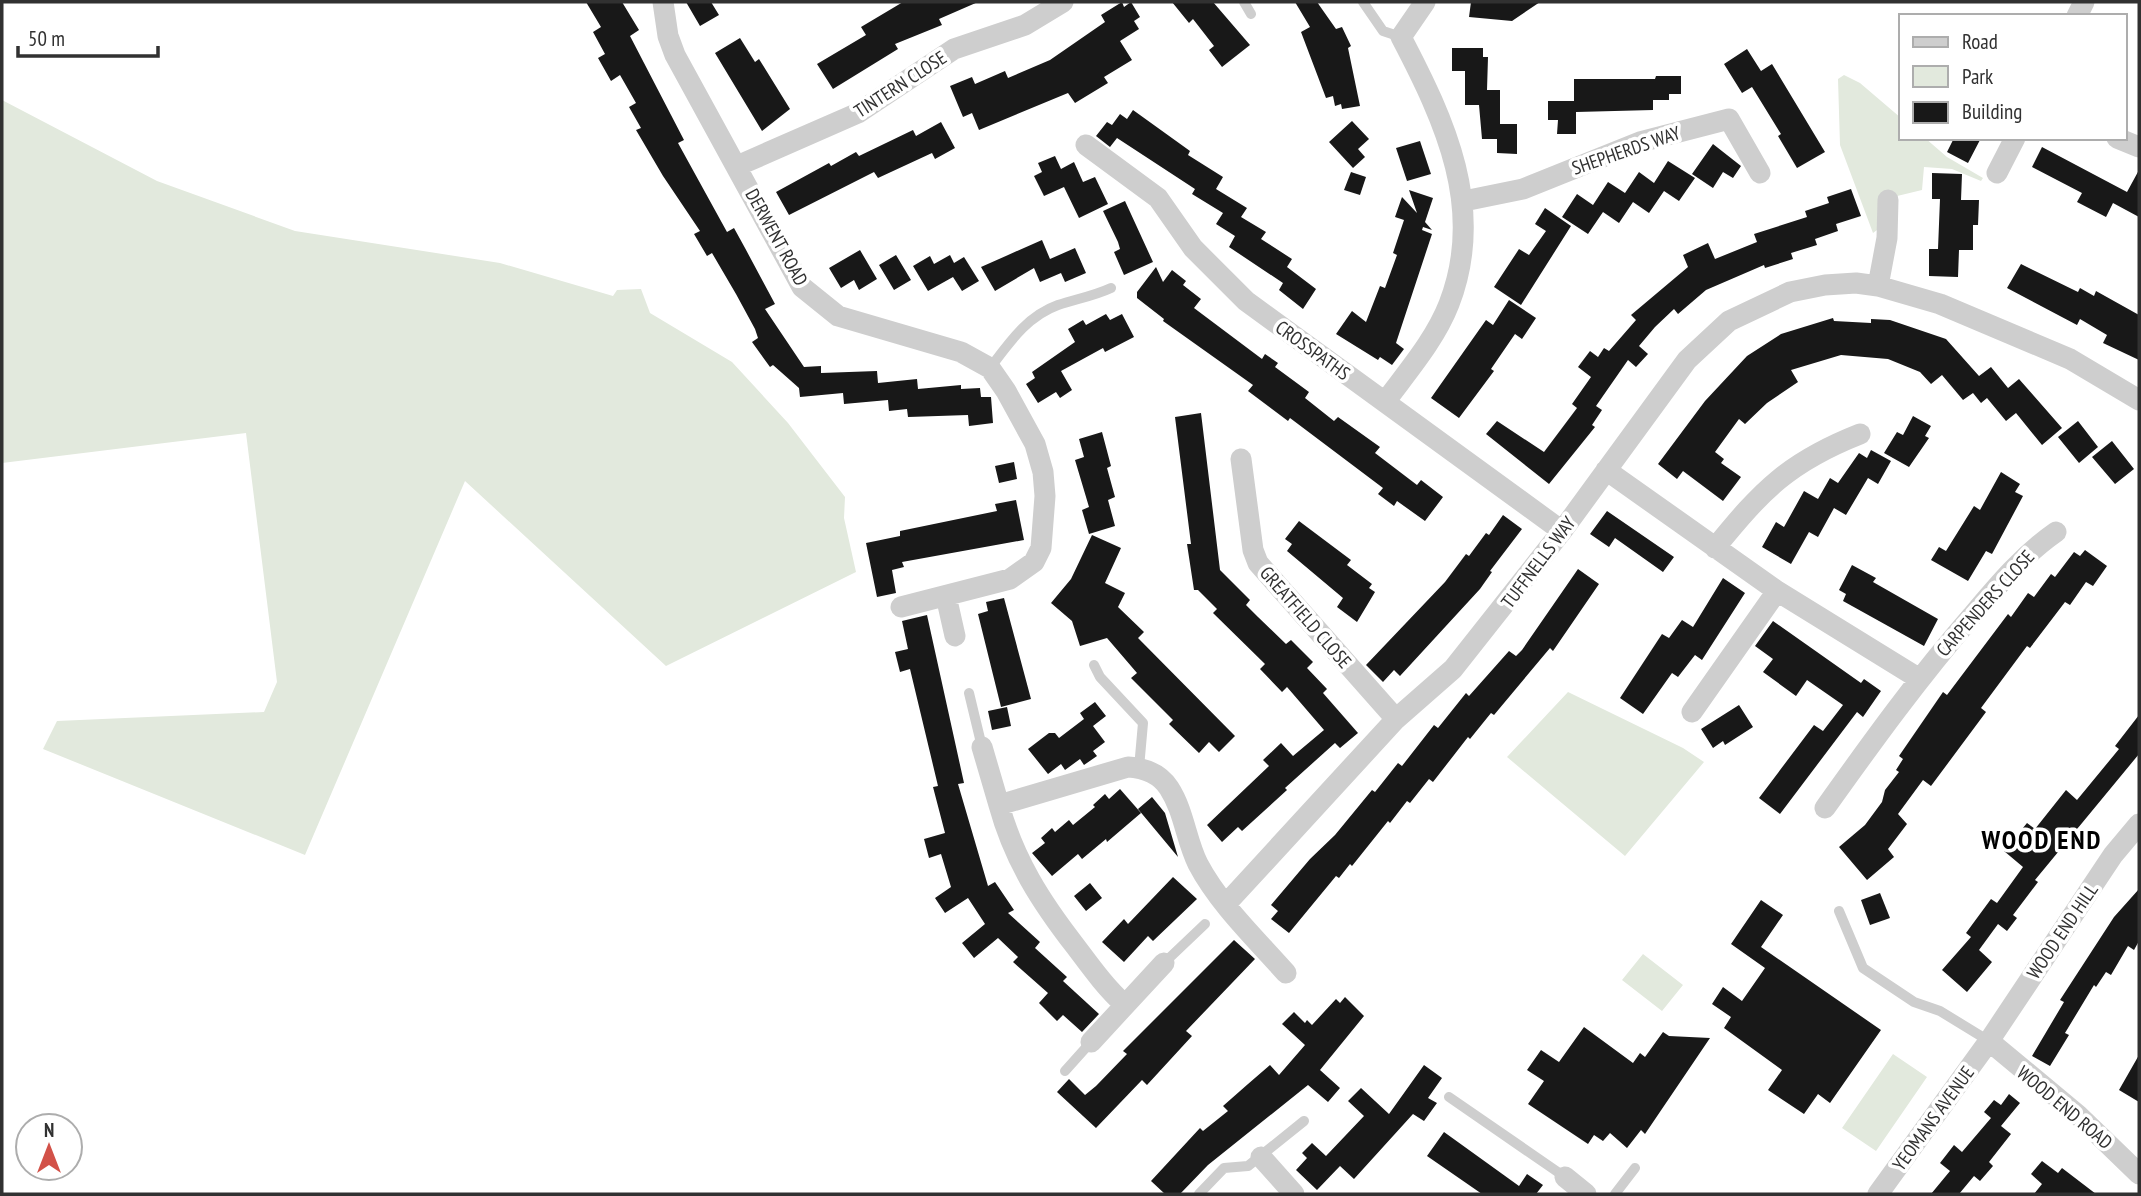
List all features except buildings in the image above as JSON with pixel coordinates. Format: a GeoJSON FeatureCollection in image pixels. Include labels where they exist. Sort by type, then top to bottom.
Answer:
{"type":"FeatureCollection","features":[{"type":"Feature","properties":{"kind":"street","name":"DERWENT ROAD"},"geometry":{"type":"LineString","coordinates":[[663,2],[668,36],[675,55],[802,287],[819,303],[857,324],[961,352],[990,368],[1026,425],[1043,472],[1045,516],[1041,548],[1034,562],[1017,575],[901,607]]}},
{"type":"Feature","properties":{"kind":"street","name":"TINTERN CLOSE"},"geometry":{"type":"LineString","coordinates":[[737,166],[858,113],[954,49],[1025,25],[1063,2]]}},
{"type":"Feature","properties":{"kind":"street"},"geometry":{"type":"LineString","coordinates":[[1385,402],[1430,340],[1448,305],[1464,240],[1464,201],[1455,158],[1438,113],[1401,37],[1425,2]]}},
{"type":"Feature","properties":{"kind":"street","name":"SHEPHERDS WAY"},"geometry":{"type":"LineString","coordinates":[[1464,201],[1523,189],[1640,142],[1729,119],[1760,173]]}},
{"type":"Feature","properties":{"kind":"street"},"geometry":{"type":"LineString","coordinates":[[1997,173],[2014,140]]}},
{"type":"Feature","properties":{"kind":"street"},"geometry":{"type":"LineString","coordinates":[[2122,140],[2139,147]]}},
{"type":"Feature","properties":{"kind":"street","name":"CROSSPATHS"},"geometry":{"type":"LineString","coordinates":[[1086,145],[1158,198],[1194,248],[1246,301],[1562,531]]}},
{"type":"Feature","properties":{"kind":"street"},"geometry":{"type":"LineString","coordinates":[[1878,286],[1887,238],[1888,200]]}},
{"type":"Feature","properties":{"kind":"street","name":"TUFFNELLS WAY"},"geometry":{"type":"LineString","coordinates":[[1226,904],[1396,719],[1453,669],[1562,531],[1687,360],[1729,321],[1790,292],[1825,285],[1878,286],[1940,304],[2070,359],[2139,400]]}},
{"type":"Feature","properties":{"kind":"street"},"geometry":{"type":"LineString","coordinates":[[1715,548],[1775,479],[1804,459],[1860,434]]}},
{"type":"Feature","properties":{"kind":"street","name":"GREATFIELD CLOSE"},"geometry":{"type":"LineString","coordinates":[[1241,459],[1253,550],[1258,563],[1396,719]]}},
{"type":"Feature","properties":{"kind":"street"},"geometry":{"type":"LineString","coordinates":[[1606,470],[1777,591],[1918,678]]}},
{"type":"Feature","properties":{"kind":"street","name":"CARPENDERS CLOSE"},"geometry":{"type":"LineString","coordinates":[[1825,808],[1918,678],[2008,575],[2036,546],[2056,532]]}},
{"type":"Feature","properties":{"kind":"street"},"geometry":{"type":"LineString","coordinates":[[1692,712],[1777,591]]}},
{"type":"Feature","properties":{"kind":"street"},"geometry":{"type":"LineString","coordinates":[[946,596],[957,642]]}},
{"type":"Feature","properties":{"kind":"street"},"geometry":{"type":"LineString","coordinates":[[982,747],[1007,838],[1042,904],[1105,986],[1125,1005]]}},
{"type":"Feature","properties":{"kind":"street"},"geometry":{"type":"LineString","coordinates":[[999,805],[1112,772],[1139,768],[1160,778],[1169,787],[1198,863],[1226,904],[1286,973]]}},
{"type":"Feature","properties":{"kind":"street","name":"WOOD END HILL"},"geometry":{"type":"LineString","coordinates":[[1989,1041],[2113,855],[2139,824]]}},
{"type":"Feature","properties":{"kind":"street"},"geometry":{"type":"LineString","coordinates":[[1091,1042],[1164,963]]}},
{"type":"Feature","properties":{"kind":"street","name":"WOOD END ROAD"},"geometry":{"type":"LineString","coordinates":[[1989,1041],[2078,1115],[2139,1174]]}},
{"type":"Feature","properties":{"kind":"street","name":"YEOMANS AVENUE"},"geometry":{"type":"LineString","coordinates":[[1878,1194],[1989,1041]]}},
{"type":"Feature","properties":{"kind":"street"},"geometry":{"type":"LineString","coordinates":[[1261,1157],[1294,1194]]}},
{"type":"Feature","properties":{"kind":"street"},"geometry":{"type":"LineString","coordinates":[[1565,1177],[1586,1194]]}},
{"type":"Feature","properties":{"kind":"lane"},"geometry":{"type":"LineString","coordinates":[[1244,2],[1251,14]]}},
{"type":"Feature","properties":{"kind":"lane"},"geometry":{"type":"LineString","coordinates":[[1363,2],[1383,31],[1401,37]]}},
{"type":"Feature","properties":{"kind":"lane"},"geometry":{"type":"LineString","coordinates":[[990,368],[1011,340],[1032,319],[1056,306],[1111,288]]}},
{"type":"Feature","properties":{"kind":"lane"},"geometry":{"type":"LineString","coordinates":[[1094,665],[1100,677],[1143,723],[1139,768]]}},
{"type":"Feature","properties":{"kind":"lane"},"geometry":{"type":"LineString","coordinates":[[969,693],[982,747]]}},
{"type":"Feature","properties":{"kind":"lane"},"geometry":{"type":"LineString","coordinates":[[1839,911],[1863,968],[1914,1002],[1940,1011],[1989,1041]]}},
{"type":"Feature","properties":{"kind":"lane"},"geometry":{"type":"LineString","coordinates":[[1164,963],[1205,924]]}},
{"type":"Feature","properties":{"kind":"lane"},"geometry":{"type":"LineString","coordinates":[[1065,1071],[1091,1042]]}},
{"type":"Feature","properties":{"kind":"lane"},"geometry":{"type":"LineString","coordinates":[[1449,1097],[1565,1177]]}},
{"type":"Feature","properties":{"kind":"lane"},"geometry":{"type":"LineString","coordinates":[[1199,1194],[1224,1168],[1248,1166],[1304,1121]]}},
{"type":"Feature","properties":{"kind":"lane"},"geometry":{"type":"LineString","coordinates":[[1615,1194],[1635,1168]]}},
{"type":"Feature","properties":{"kind":"green space"},"geometry":{"type":"Polygon","coordinates":[[[1844,75],[1860,83],[1899,116],[1899,140],[1927,140],[1947,157],[1983,178],[1981,181],[1952,169],[1924,167],[1922,190],[1893,197],[1893,218],[1873,233],[1840,145],[1838,79],[1844,75]]]}},
{"type":"Feature","properties":{"kind":"green space"},"geometry":{"type":"Polygon","coordinates":[[[2,100],[157,181],[295,231],[500,263],[613,296],[617,290],[641,289],[650,313],[732,362],[788,423],[845,497],[844,518],[856,572],[666,666],[465,481],[305,855],[43,749],[57,721],[264,712],[277,682],[246,433],[2,463],[2,100]]]}},
{"type":"Feature","properties":{"kind":"green space"},"geometry":{"type":"Polygon","coordinates":[[[1568,692],[1683,748],[1704,762],[1625,856],[1507,757],[1568,692]]]}},
{"type":"Feature","properties":{"kind":"green space"},"geometry":{"type":"Polygon","coordinates":[[[1643,954],[1683,985],[1662,1011],[1622,980],[1643,954]]]}},
{"type":"Feature","properties":{"kind":"green space"},"geometry":{"type":"Polygon","coordinates":[[[1893,1054],[1927,1077],[1876,1151],[1842,1128],[1893,1054]]]}},
{"type":"Feature","properties":{"kind":"district","name":"WOOD END"},"geometry":{"type":"Point","coordinates":[2042,840]}}]}
